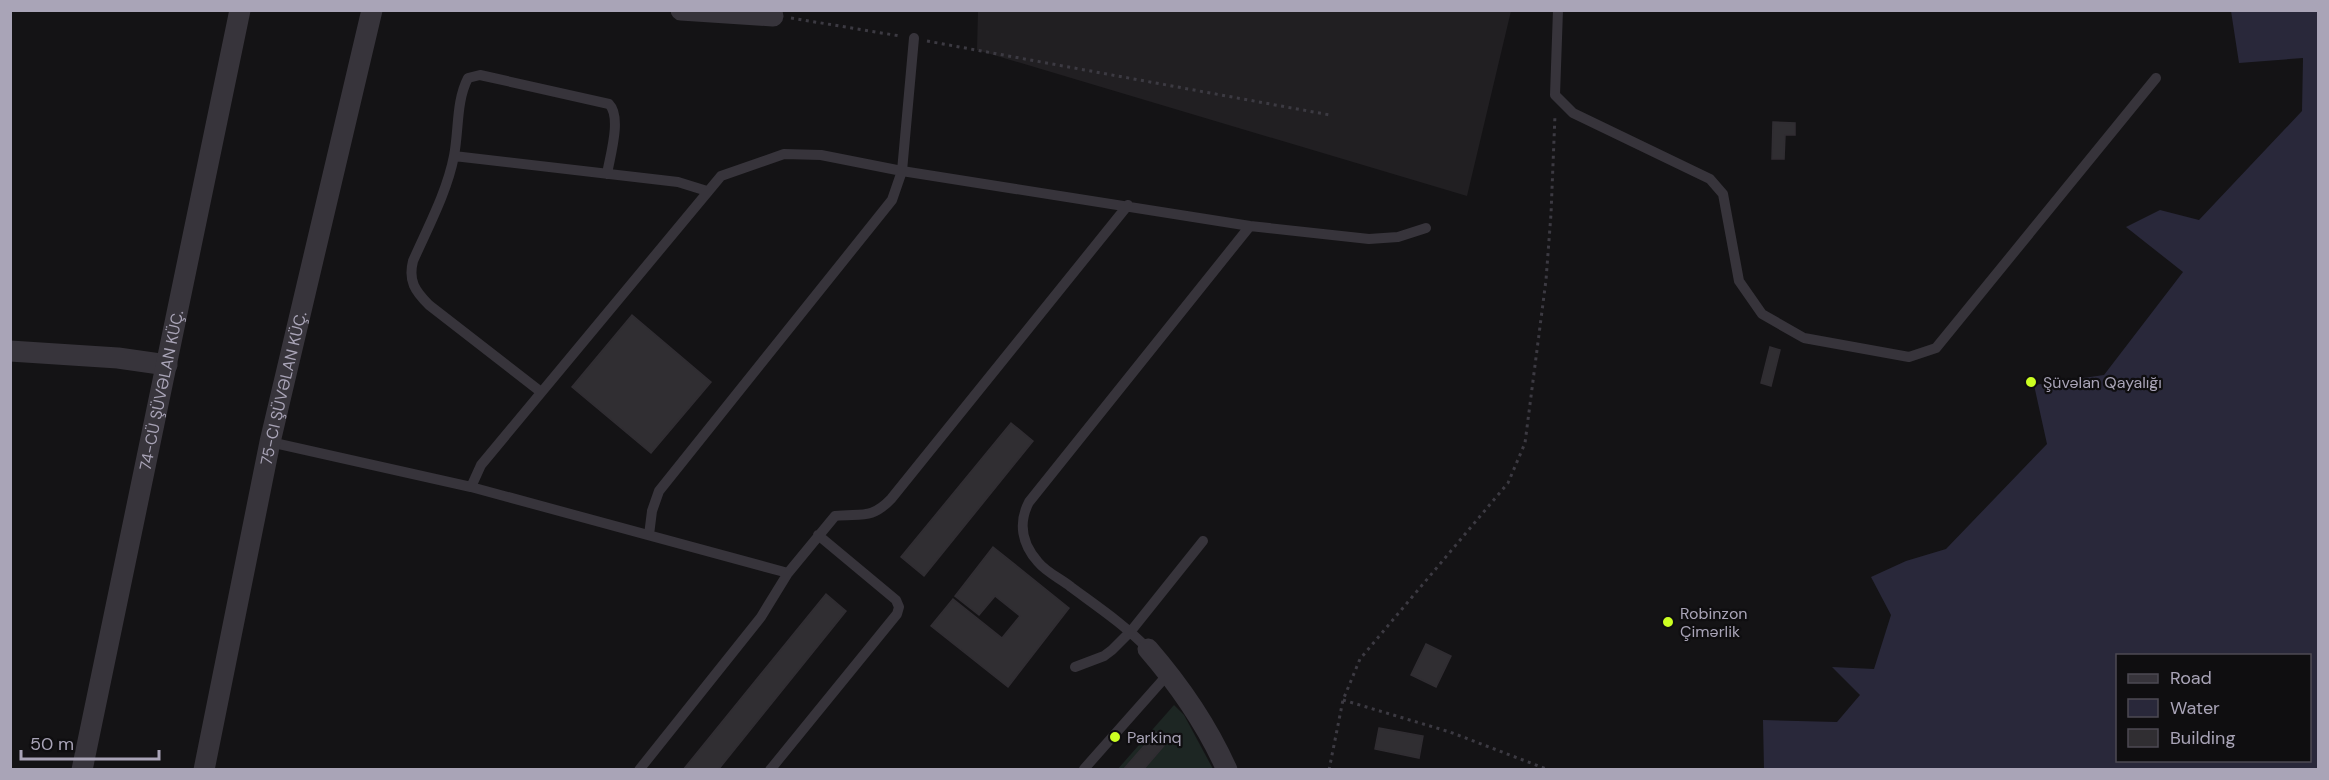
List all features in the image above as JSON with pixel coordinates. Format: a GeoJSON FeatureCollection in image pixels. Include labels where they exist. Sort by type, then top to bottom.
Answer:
{"type":"FeatureCollection","features":[{"type":"Feature","properties":{"kind":"street","name":"74-CÜ ŞÜVƏLAN KÜÇ."},"geometry":{"type":"LineString","coordinates":[[82,770],[240,10]]}},
{"type":"Feature","properties":{"kind":"street","name":"75-CI ŞÜVƏLAN KÜÇ."},"geometry":{"type":"LineString","coordinates":[[204,770],[270,442],[372,10]]}},
{"type":"Feature","properties":{"kind":"street"},"geometry":{"type":"LineString","coordinates":[[681,10],[774,16]]}},
{"type":"Feature","properties":{"kind":"street"},"geometry":{"type":"LineString","coordinates":[[10,351],[118,358],[167,365]]}},
{"type":"Feature","properties":{"kind":"street"},"geometry":{"type":"LineString","coordinates":[[1148,649],[1169,673],[1199,716],[1227,770]]}},
{"type":"Feature","properties":{"kind":"lane"},"geometry":{"type":"LineString","coordinates":[[1558,10],[1555,95],[1573,113],[1710,179],[1723,194],[1739,281],[1762,314],[1804,338],[1909,357],[1936,348],[2156,78]]}},
{"type":"Feature","properties":{"kind":"lane"},"geometry":{"type":"LineString","coordinates":[[649,535],[652,511],[659,491],[892,200],[902,171],[914,38]]}},
{"type":"Feature","properties":{"kind":"lane"},"geometry":{"type":"LineString","coordinates":[[541,392],[429,305],[417,293],[412,283],[410,273],[413,261],[447,184],[454,156],[462,89],[468,78],[480,75],[609,104],[614,108],[616,119],[607,174]]}},
{"type":"Feature","properties":{"kind":"lane"},"geometry":{"type":"LineString","coordinates":[[471,487],[481,465],[721,176],[784,154],[821,155],[902,171],[1250,226],[1369,239],[1398,237],[1426,228]]}},
{"type":"Feature","properties":{"kind":"lane"},"geometry":{"type":"LineString","coordinates":[[454,156],[678,182],[707,191]]}},
{"type":"Feature","properties":{"kind":"lane"},"geometry":{"type":"LineString","coordinates":[[639,770],[761,617],[789,573],[818,535],[835,516],[873,513],[881,510],[1128,206]]}},
{"type":"Feature","properties":{"kind":"lane"},"geometry":{"type":"LineString","coordinates":[[1148,649],[1131,631],[1039,563],[1028,547],[1022,528],[1023,514],[1029,502],[1250,226]]}},
{"type":"Feature","properties":{"kind":"lane"},"geometry":{"type":"LineString","coordinates":[[270,442],[471,487],[789,573]]}},
{"type":"Feature","properties":{"kind":"lane"},"geometry":{"type":"LineString","coordinates":[[770,770],[897,614],[899,607],[896,600],[818,535]]}},
{"type":"Feature","properties":{"kind":"lane"},"geometry":{"type":"LineString","coordinates":[[1075,666],[1104,656],[1131,631],[1203,541]]}},
{"type":"Feature","properties":{"kind":"lane"},"geometry":{"type":"LineString","coordinates":[[1084,769],[1169,673]]}},
{"type":"Feature","properties":{"kind":"path"},"geometry":{"type":"LineString","coordinates":[[774,16],[914,38],[1330,115]]}},
{"type":"Feature","properties":{"kind":"path"},"geometry":{"type":"LineString","coordinates":[[1329,770],[1343,700],[1360,659],[1508,483],[1525,443],[1546,280],[1555,95]]}},
{"type":"Feature","properties":{"kind":"path"},"geometry":{"type":"LineString","coordinates":[[1343,700],[1450,732],[1549,770]]}},
{"type":"Feature","properties":{"kind":"shaded area"},"geometry":{"type":"Polygon","coordinates":[[[978,10],[1511,11],[1467,196],[977,50],[978,10]]]}},
{"type":"Feature","properties":{"kind":"shaded area"},"geometry":{"type":"Polygon","coordinates":[[[1174,705],[1184,715],[1213,769],[1117,770],[1174,705]]]}},
{"type":"Feature","properties":{"kind":"water"},"geometry":{"type":"Polygon","coordinates":[[[2231,11],[2318,11],[2318,769],[1764,769],[1763,720],[1837,722],[1860,695],[1832,667],[1874,669],[1891,615],[1871,577],[1906,561],[1946,549],[2047,444],[2034,385],[2104,375],[2183,272],[2126,227],[2160,210],[2199,220],[2302,111],[2303,58],[2239,63],[2231,11]]]}},
{"type":"Feature","properties":{"kind":"building"},"geometry":{"type":"Polygon","coordinates":[[[1773,122],[1795,123],[1795,135],[1785,135],[1784,159],[1772,159],[1773,122]]]}},
{"type":"Feature","properties":{"kind":"building"},"geometry":{"type":"Polygon","coordinates":[[[632,315],[711,382],[651,453],[572,387],[632,315]]]}},
{"type":"Feature","properties":{"kind":"building"},"geometry":{"type":"Polygon","coordinates":[[[1770,347],[1780,350],[1771,386],[1761,383],[1770,347]]]}},
{"type":"Feature","properties":{"kind":"building"},"geometry":{"type":"Polygon","coordinates":[[[1011,423],[1033,441],[924,576],[901,557],[1011,423]]]}},
{"type":"Feature","properties":{"kind":"building"},"geometry":{"type":"Polygon","coordinates":[[[993,547],[1069,608],[1008,687],[931,626],[953,599],[1002,638],[1020,616],[995,596],[979,615],[955,596],[993,547]]]}},
{"type":"Feature","properties":{"kind":"building"},"geometry":{"type":"Polygon","coordinates":[[[826,594],[846,611],[718,770],[683,770],[826,594]]]}},
{"type":"Feature","properties":{"kind":"building"},"geometry":{"type":"Polygon","coordinates":[[[1426,644],[1451,656],[1436,687],[1411,675],[1426,644]]]}},
{"type":"Feature","properties":{"kind":"building"},"geometry":{"type":"Polygon","coordinates":[[[1379,728],[1423,736],[1419,758],[1375,749],[1379,728]]]}},
{"type":"Feature","properties":{"kind":"building"},"geometry":{"type":"Polygon","coordinates":[[[1156,732],[1167,742],[1143,770],[1123,770],[1156,732]]]}},
{"type":"Feature","properties":{"kind":"place","name":"Şüvəlan Qayalığı"},"geometry":{"type":"Point","coordinates":[2031,382]}},
{"type":"Feature","properties":{"kind":"place","name":"Robinzon Çimərlik"},"geometry":{"type":"Point","coordinates":[1668,622]}},
{"type":"Feature","properties":{"kind":"place","name":"Parkinq"},"geometry":{"type":"Point","coordinates":[1115,737]}}]}
